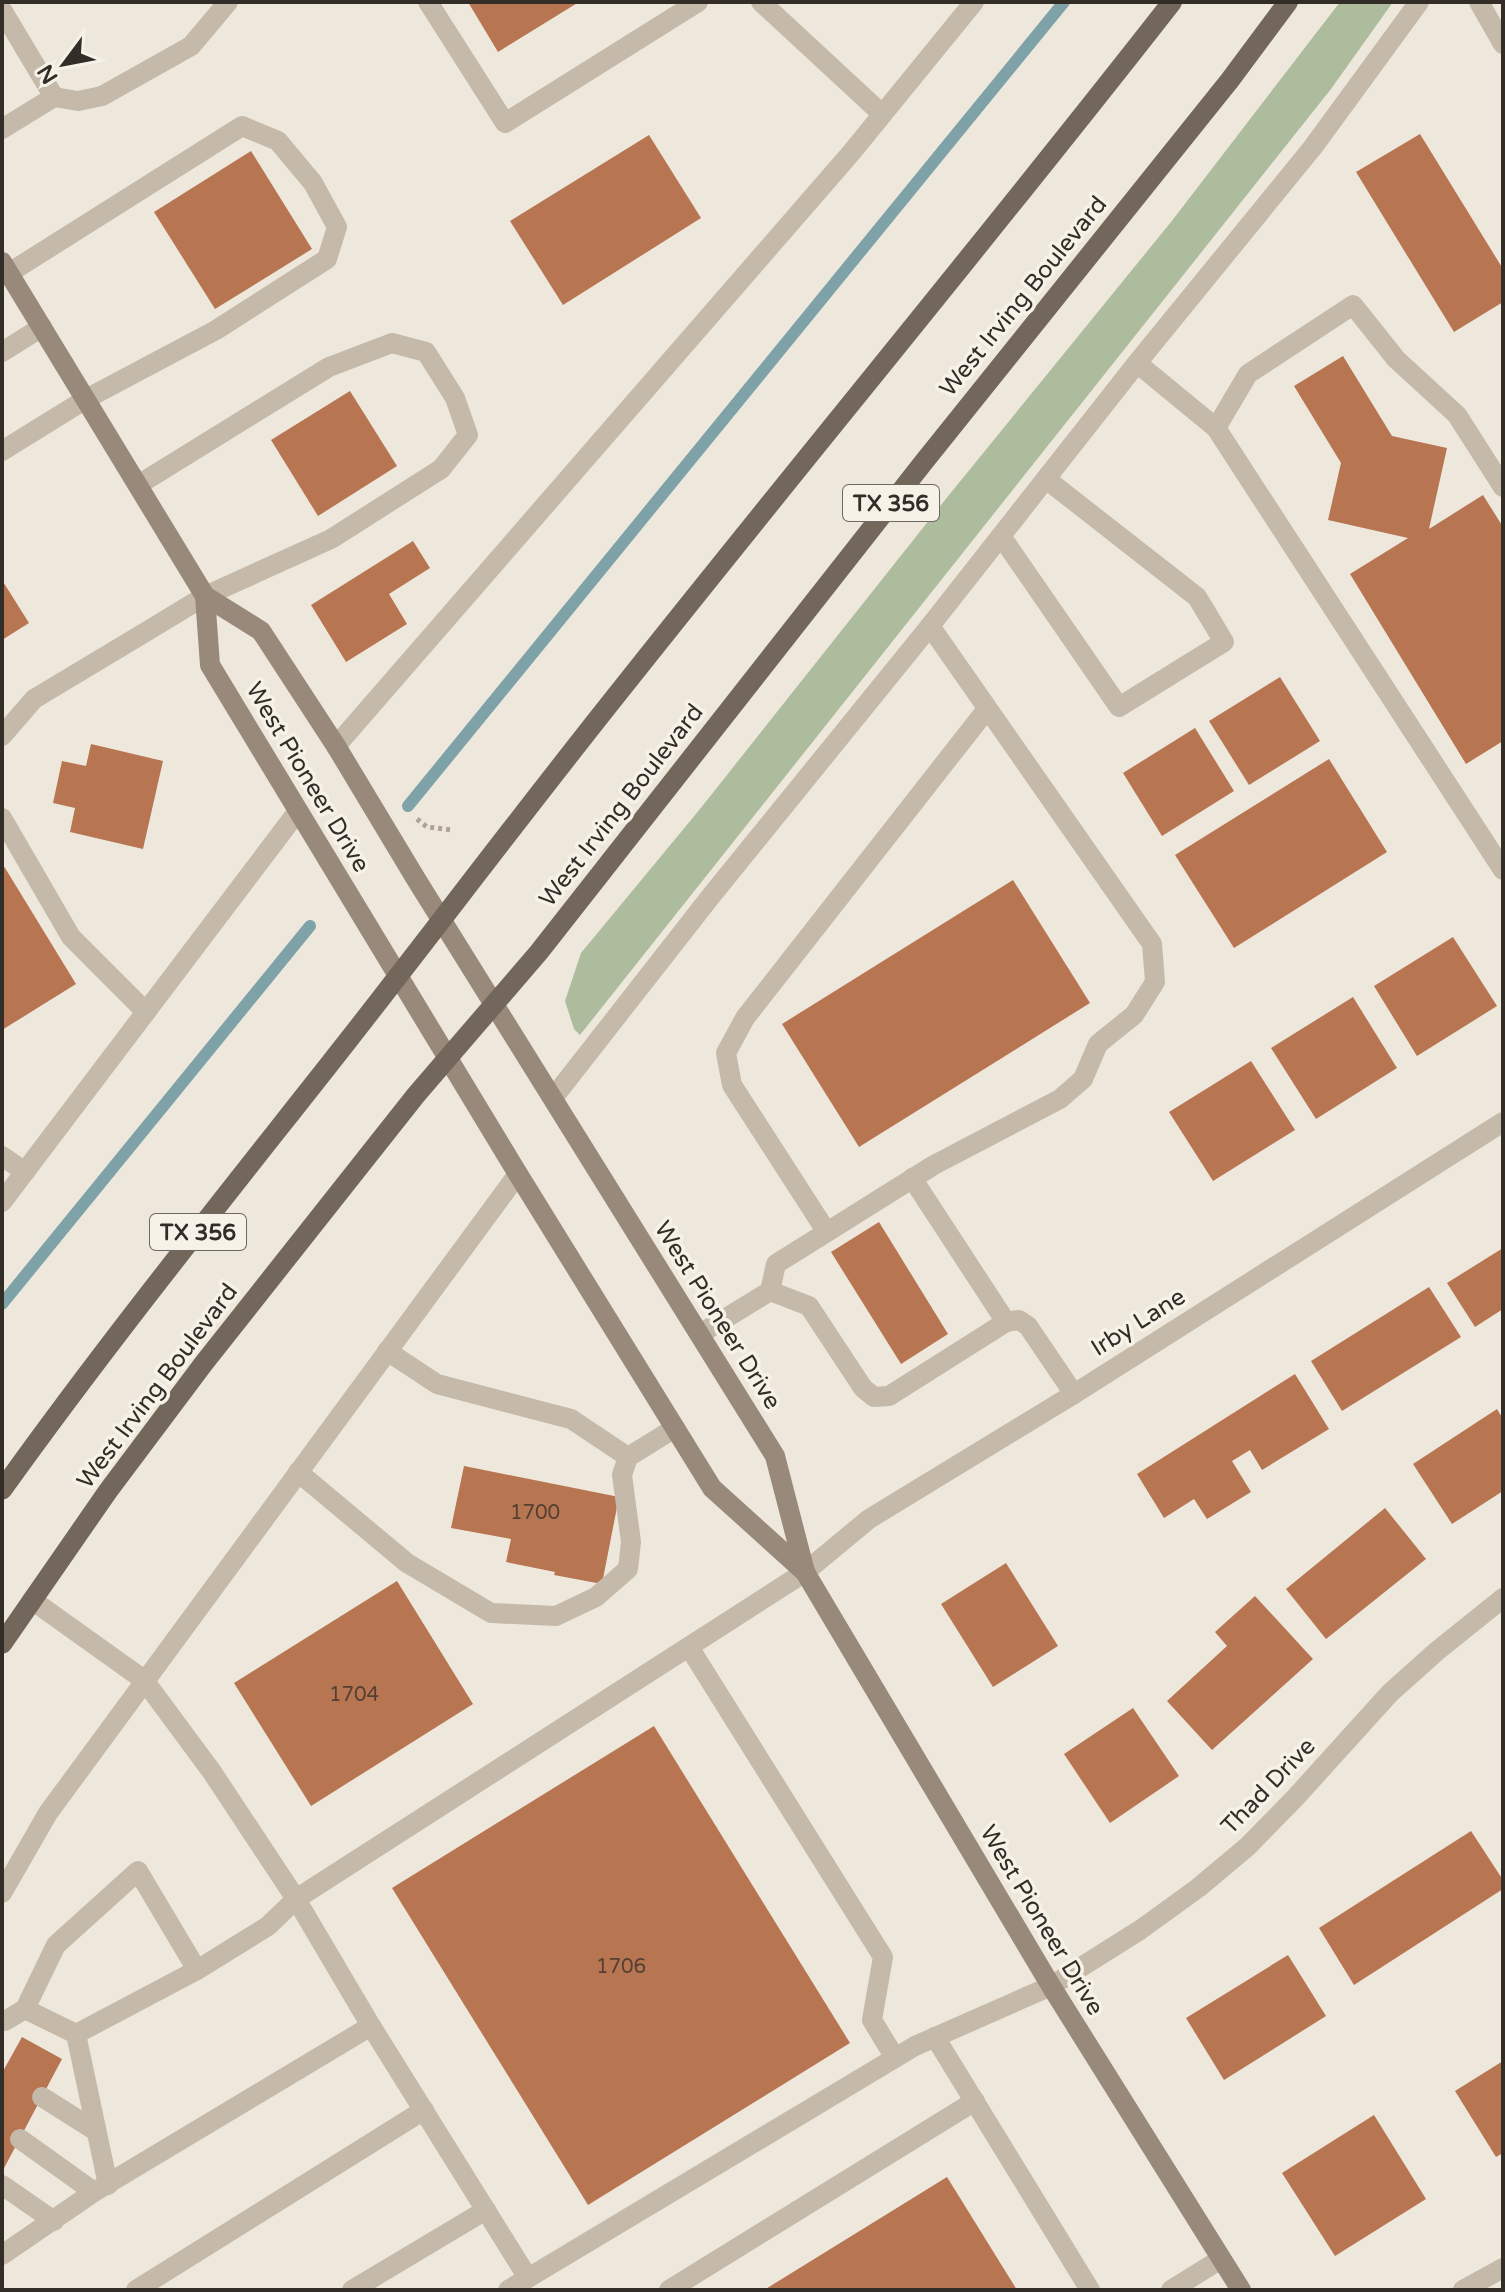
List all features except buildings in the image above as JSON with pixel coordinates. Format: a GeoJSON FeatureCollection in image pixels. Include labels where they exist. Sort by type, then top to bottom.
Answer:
{"type":"FeatureCollection","features":[{"type":"Feature","properties":{"kind":"main road","name":"TX 356"},"geometry":{"type":"LineString","coordinates":[[2,1490],[122,1329],[621,688],[1049,159],[1172,2]]}},
{"type":"Feature","properties":{"kind":"main road","name":"West Irving Boulevard"},"geometry":{"type":"LineString","coordinates":[[2,1644],[108,1491],[204,1363],[448,1058],[539,952],[923,463],[1230,80],[1288,2]]}},
{"type":"Feature","properties":{"kind":"main road","name":"West Pioneer Drive"},"geometry":{"type":"LineString","coordinates":[[6,268],[205,596],[261,631],[336,746],[775,1456],[805,1572],[1051,1986],[1241,2290]]}},
{"type":"Feature","properties":{"kind":"main road","name":"West Pioneer Drive"},"geometry":{"type":"LineString","coordinates":[[205,596],[210,665],[518,1174],[712,1488],[805,1572]]}},
{"type":"Feature","properties":{"kind":"street"},"geometry":{"type":"LineString","coordinates":[[2,129],[54,97],[78,101],[102,96],[191,46],[228,2]]}},
{"type":"Feature","properties":{"kind":"street"},"geometry":{"type":"LineString","coordinates":[[428,2],[505,123],[698,2]]}},
{"type":"Feature","properties":{"kind":"street"},"geometry":{"type":"LineString","coordinates":[[761,2],[882,114]]}},
{"type":"Feature","properties":{"kind":"street"},"geometry":{"type":"LineString","coordinates":[[336,746],[882,114],[974,2]]}},
{"type":"Feature","properties":{"kind":"street"},"geometry":{"type":"LineString","coordinates":[[553,1098],[1137,363],[1313,147],[1419,2]]}},
{"type":"Feature","properties":{"kind":"street"},"geometry":{"type":"LineString","coordinates":[[1479,2],[1503,44]]}},
{"type":"Feature","properties":{"kind":"street"},"geometry":{"type":"LineString","coordinates":[[2,10],[54,97]]}},
{"type":"Feature","properties":{"kind":"street"},"geometry":{"type":"LineString","coordinates":[[2,451],[86,399],[216,330],[327,259],[337,227],[313,183],[278,141],[242,126],[6,268]]}},
{"type":"Feature","properties":{"kind":"street"},"geometry":{"type":"LineString","coordinates":[[1216,428],[1248,374],[1353,305],[1396,359],[1457,415],[1503,487]]}},
{"type":"Feature","properties":{"kind":"street"},"geometry":{"type":"LineString","coordinates":[[2,352],[42,327]]}},
{"type":"Feature","properties":{"kind":"street"},"geometry":{"type":"LineString","coordinates":[[2,736],[34,699],[205,596],[331,539],[441,469],[468,435],[455,398],[426,352],[392,343],[329,367],[138,485]]}},
{"type":"Feature","properties":{"kind":"street"},"geometry":{"type":"LineString","coordinates":[[1137,363],[1216,428],[1503,870]]}},
{"type":"Feature","properties":{"kind":"street"},"geometry":{"type":"LineString","coordinates":[[1001,536],[1119,707],[1224,642],[1197,597],[1046,479]]}},
{"type":"Feature","properties":{"kind":"street"},"geometry":{"type":"LineString","coordinates":[[700,1334],[770,1291],[776,1264],[826,1231],[912,1178],[1060,1099],[1083,1079],[1098,1044],[1134,1015],[1155,982],[1152,944],[930,626]]}},
{"type":"Feature","properties":{"kind":"street"},"geometry":{"type":"LineString","coordinates":[[826,1231],[732,1085],[726,1053],[745,1018],[987,709]]}},
{"type":"Feature","properties":{"kind":"street"},"geometry":{"type":"LineString","coordinates":[[2,1202],[298,811]]}},
{"type":"Feature","properties":{"kind":"street"},"geometry":{"type":"LineString","coordinates":[[2,818],[71,937],[146,1012]]}},
{"type":"Feature","properties":{"kind":"street","name":"Irby Lane"},"geometry":{"type":"LineString","coordinates":[[76,2034],[197,1970],[268,1926],[296,1899],[805,1572],[869,1519],[1074,1394],[1503,1122]]}},
{"type":"Feature","properties":{"kind":"street"},"geometry":{"type":"LineString","coordinates":[[2,1156],[25,1172]]}},
{"type":"Feature","properties":{"kind":"street"},"geometry":{"type":"LineString","coordinates":[[2,1893],[48,1813],[518,1174]]}},
{"type":"Feature","properties":{"kind":"street"},"geometry":{"type":"LineString","coordinates":[[912,1178],[1006,1322]]}},
{"type":"Feature","properties":{"kind":"street"},"geometry":{"type":"LineString","coordinates":[[770,1291],[809,1306],[863,1388],[874,1397],[889,1396],[1006,1322],[1019,1320],[1028,1326],[1074,1394]]}},
{"type":"Feature","properties":{"kind":"street"},"geometry":{"type":"LineString","coordinates":[[387,1351],[437,1384],[571,1419],[628,1457]]}},
{"type":"Feature","properties":{"kind":"street"},"geometry":{"type":"LineString","coordinates":[[298,1472],[407,1563],[491,1613],[556,1616],[596,1597],[628,1569],[631,1542],[622,1475],[628,1457],[675,1428]]}},
{"type":"Feature","properties":{"kind":"street","name":"Thad Drive"},"geometry":{"type":"LineString","coordinates":[[508,2290],[895,2058],[1051,1986],[1140,1930],[1247,1847],[1390,1693],[1503,1598]]}},
{"type":"Feature","properties":{"kind":"street"},"geometry":{"type":"LineString","coordinates":[[32,1600],[144,1680],[212,1772],[296,1899],[528,2278]]}},
{"type":"Feature","properties":{"kind":"street"},"geometry":{"type":"LineString","coordinates":[[689,1647],[883,1957],[872,2020],[895,2058]]}},
{"type":"Feature","properties":{"kind":"street"},"geometry":{"type":"LineString","coordinates":[[3,2021],[25,2009],[56,1945],[138,1871],[197,1970]]}},
{"type":"Feature","properties":{"kind":"street"},"geometry":{"type":"LineString","coordinates":[[25,2009],[76,2034],[96,2131],[101,2188]]}},
{"type":"Feature","properties":{"kind":"street"},"geometry":{"type":"LineString","coordinates":[[8,2244],[54,2221],[101,2188],[371,2026]]}},
{"type":"Feature","properties":{"kind":"street"},"geometry":{"type":"LineString","coordinates":[[935,2037],[1090,2290]]}},
{"type":"Feature","properties":{"kind":"street"},"geometry":{"type":"LineString","coordinates":[[42,2097],[96,2131]]}},
{"type":"Feature","properties":{"kind":"street"},"geometry":{"type":"LineString","coordinates":[[669,2290],[975,2101]]}},
{"type":"Feature","properties":{"kind":"street"},"geometry":{"type":"LineString","coordinates":[[136,2290],[424,2110]]}},
{"type":"Feature","properties":{"kind":"street"},"geometry":{"type":"LineString","coordinates":[[20,2139],[101,2188]]}},
{"type":"Feature","properties":{"kind":"street"},"geometry":{"type":"LineString","coordinates":[[2,2185],[54,2221]]}},
{"type":"Feature","properties":{"kind":"street"},"geometry":{"type":"LineString","coordinates":[[352,2290],[486,2210]]}},
{"type":"Feature","properties":{"kind":"street"},"geometry":{"type":"LineString","coordinates":[[1171,2290],[1221,2259]]}},
{"type":"Feature","properties":{"kind":"street"},"geometry":{"type":"LineString","coordinates":[[1463,2290],[1503,2268]]}},
{"type":"Feature","properties":{"kind":"green space"},"geometry":{"type":"Polygon","coordinates":[[[1340,2],[1393,2],[1331,89],[580,1035],[574,1029],[565,1001],[581,953],[1171,222],[1340,2]]]}},
{"type":"Feature","properties":{"kind":"waterway"},"geometry":{"type":"LineString","coordinates":[[408,806],[1064,2]]}},
{"type":"Feature","properties":{"kind":"waterway"},"geometry":{"type":"LineString","coordinates":[[2,1304],[310,926]]}}]}
